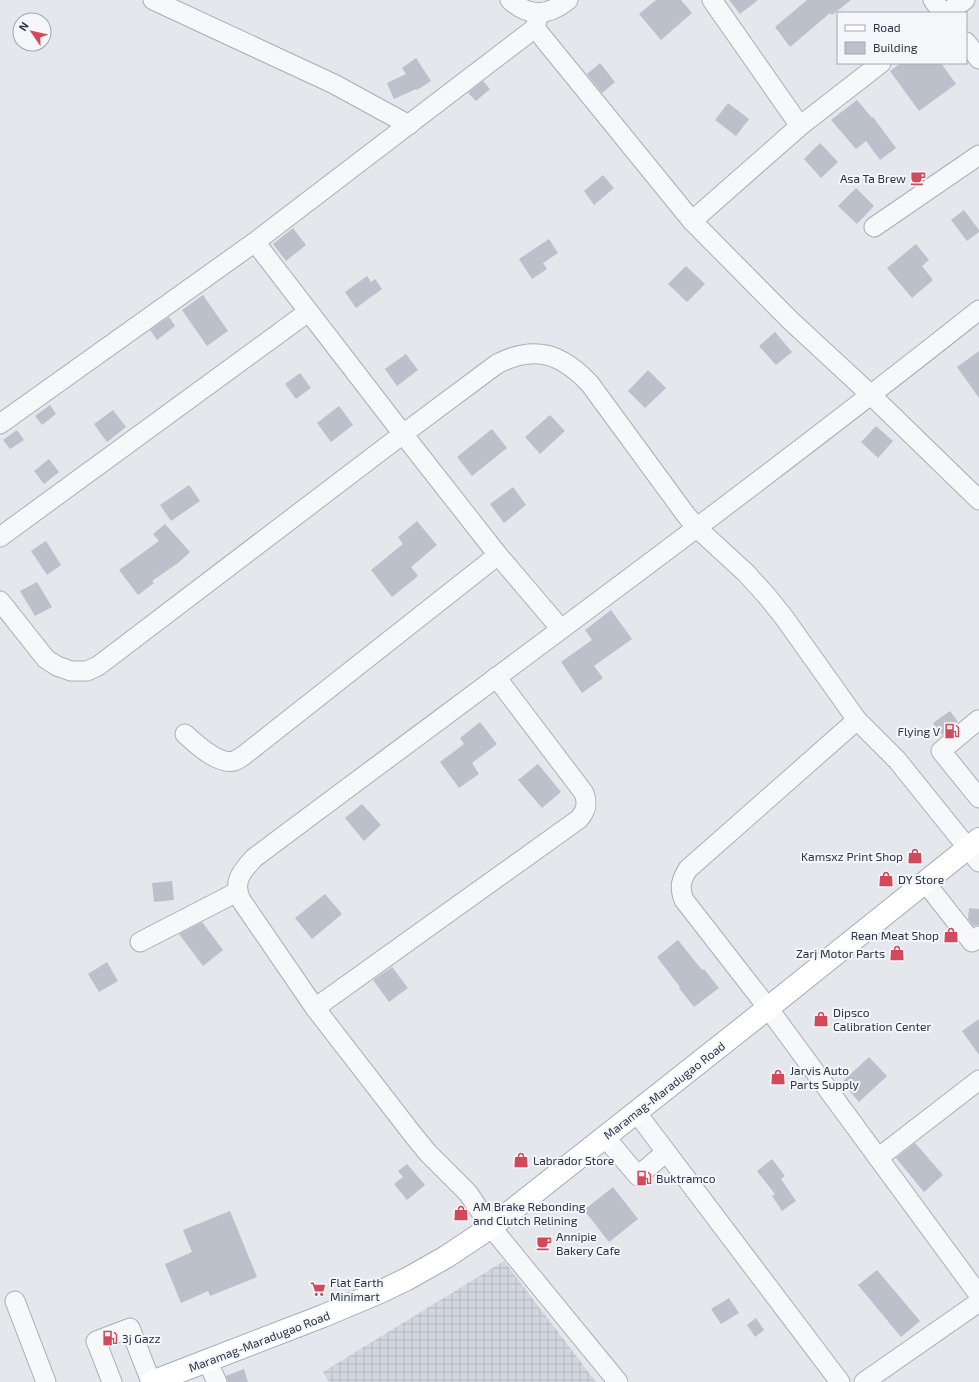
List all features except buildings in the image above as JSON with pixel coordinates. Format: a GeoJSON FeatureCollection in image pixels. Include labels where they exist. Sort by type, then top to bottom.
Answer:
{"type":"FeatureCollection","features":[{"type":"Feature","properties":{"kind":"main road","name":"Maramag-Maradugao Road"},"geometry":{"type":"LineString","coordinates":[[152,1382],[324,1316],[407,1279],[446,1257],[491,1227],[925,882],[976,849]]}},
{"type":"Feature","properties":{"kind":"street"},"geometry":{"type":"LineString","coordinates":[[153,0],[334,84],[409,125]]}},
{"type":"Feature","properties":{"kind":"street"},"geometry":{"type":"LineString","coordinates":[[510,0],[525,10],[537,21],[692,221],[790,320],[871,395],[979,500]]}},
{"type":"Feature","properties":{"kind":"street"},"geometry":{"type":"LineString","coordinates":[[0,424],[255,242],[409,125],[537,21],[568,0]]}},
{"type":"Feature","properties":{"kind":"street"},"geometry":{"type":"LineString","coordinates":[[712,0],[800,126]]}},
{"type":"Feature","properties":{"kind":"street"},"geometry":{"type":"LineString","coordinates":[[933,0],[944,12]]}},
{"type":"Feature","properties":{"kind":"street"},"geometry":{"type":"LineString","coordinates":[[947,12],[965,0]]}},
{"type":"Feature","properties":{"kind":"street"},"geometry":{"type":"LineString","coordinates":[[967,43],[979,58]]}},
{"type":"Feature","properties":{"kind":"street"},"geometry":{"type":"LineString","coordinates":[[692,221],[800,126],[880,64]]}},
{"type":"Feature","properties":{"kind":"street"},"geometry":{"type":"LineString","coordinates":[[874,227],[979,155]]}},
{"type":"Feature","properties":{"kind":"street"},"geometry":{"type":"LineString","coordinates":[[255,242],[402,434],[498,555],[561,629]]}},
{"type":"Feature","properties":{"kind":"street"},"geometry":{"type":"LineString","coordinates":[[618,1382],[491,1227],[468,1193],[424,1147],[315,1008],[241,900],[237,892],[237,884],[245,867],[254,858],[697,528],[979,310]]}},
{"type":"Feature","properties":{"kind":"street"},"geometry":{"type":"LineString","coordinates":[[0,538],[308,312]]}},
{"type":"Feature","properties":{"kind":"street"},"geometry":{"type":"LineString","coordinates":[[0,601],[46,659],[56,666],[71,671],[86,671],[98,666],[402,434],[497,364],[510,358],[532,353],[552,356],[579,372],[590,384],[673,499],[697,528],[746,574],[766,596],[783,616],[857,720],[897,760],[976,849]]}},
{"type":"Feature","properties":{"kind":"street"},"geometry":{"type":"LineString","coordinates":[[185,734],[207,753],[215,757],[226,761],[234,761],[243,756],[498,555]]}},
{"type":"Feature","properties":{"kind":"street"},"geometry":{"type":"LineString","coordinates":[[315,1008],[579,820],[584,814],[587,800],[584,793],[496,677]]}},
{"type":"Feature","properties":{"kind":"street"},"geometry":{"type":"LineString","coordinates":[[857,720],[688,869],[681,884],[682,892],[684,900],[768,1008],[979,1295]]}},
{"type":"Feature","properties":{"kind":"street"},"geometry":{"type":"LineString","coordinates":[[979,721],[978,720],[941,751],[979,798]]}},
{"type":"Feature","properties":{"kind":"street"},"geometry":{"type":"LineString","coordinates":[[925,882],[972,942],[979,936]]}},
{"type":"Feature","properties":{"kind":"street"},"geometry":{"type":"LineString","coordinates":[[140,942],[237,892]]}},
{"type":"Feature","properties":{"kind":"street"},"geometry":{"type":"LineString","coordinates":[[878,1158],[979,1080]]}},
{"type":"Feature","properties":{"kind":"street"},"geometry":{"type":"LineString","coordinates":[[636,1112],[840,1382]]}},
{"type":"Feature","properties":{"kind":"street"},"geometry":{"type":"LineString","coordinates":[[605,1137],[638,1176],[666,1152]]}},
{"type":"Feature","properties":{"kind":"street"},"geometry":{"type":"LineString","coordinates":[[15,1301],[46,1382]]}},
{"type":"Feature","properties":{"kind":"street"},"geometry":{"type":"LineString","coordinates":[[864,1382],[979,1302]]}},
{"type":"Feature","properties":{"kind":"street"},"geometry":{"type":"LineString","coordinates":[[112,1382],[96,1341],[130,1328],[152,1382]]}},
{"type":"Feature","properties":{"kind":"street"},"geometry":{"type":"LineString","coordinates":[[207,1361],[217,1382]]}},
{"type":"Feature","properties":{"kind":"shaded area"},"geometry":{"type":"Polygon","coordinates":[[[504,1261],[596,1382],[329,1382],[323,1372],[504,1261]]]}},
{"type":"Feature","properties":{"kind":"place","name":"Asa Ta Brew"},"geometry":{"type":"Point","coordinates":[918,178]}},
{"type":"Feature","properties":{"kind":"place","name":"Flying V"},"geometry":{"type":"Point","coordinates":[952,731]}},
{"type":"Feature","properties":{"kind":"place","name":"Kamsxz Print Shop"},"geometry":{"type":"Point","coordinates":[915,856]}},
{"type":"Feature","properties":{"kind":"place","name":"DY Store"},"geometry":{"type":"Point","coordinates":[886,879]}},
{"type":"Feature","properties":{"kind":"place","name":"Rean Meat Shop"},"geometry":{"type":"Point","coordinates":[951,935]}},
{"type":"Feature","properties":{"kind":"place","name":"Zarj Motor Parts"},"geometry":{"type":"Point","coordinates":[897,953]}},
{"type":"Feature","properties":{"kind":"place","name":"Dipsco Calibration Center"},"geometry":{"type":"Point","coordinates":[821,1019]}},
{"type":"Feature","properties":{"kind":"place","name":"Jarvis Auto Parts Supply"},"geometry":{"type":"Point","coordinates":[778,1077]}},
{"type":"Feature","properties":{"kind":"place","name":"Labrador Store"},"geometry":{"type":"Point","coordinates":[521,1160]}},
{"type":"Feature","properties":{"kind":"place","name":"Buktramco"},"geometry":{"type":"Point","coordinates":[644,1178]}},
{"type":"Feature","properties":{"kind":"place","name":"AM Brake Rebonding and Clutch Relining"},"geometry":{"type":"Point","coordinates":[461,1213]}},
{"type":"Feature","properties":{"kind":"place","name":"Annipie Bakery Cafe"},"geometry":{"type":"Point","coordinates":[544,1243]}},
{"type":"Feature","properties":{"kind":"place","name":"Flat Earth Minimart"},"geometry":{"type":"Point","coordinates":[318,1289]}},
{"type":"Feature","properties":{"kind":"place","name":"3j Gazz"},"geometry":{"type":"Point","coordinates":[110,1338]}}]}
